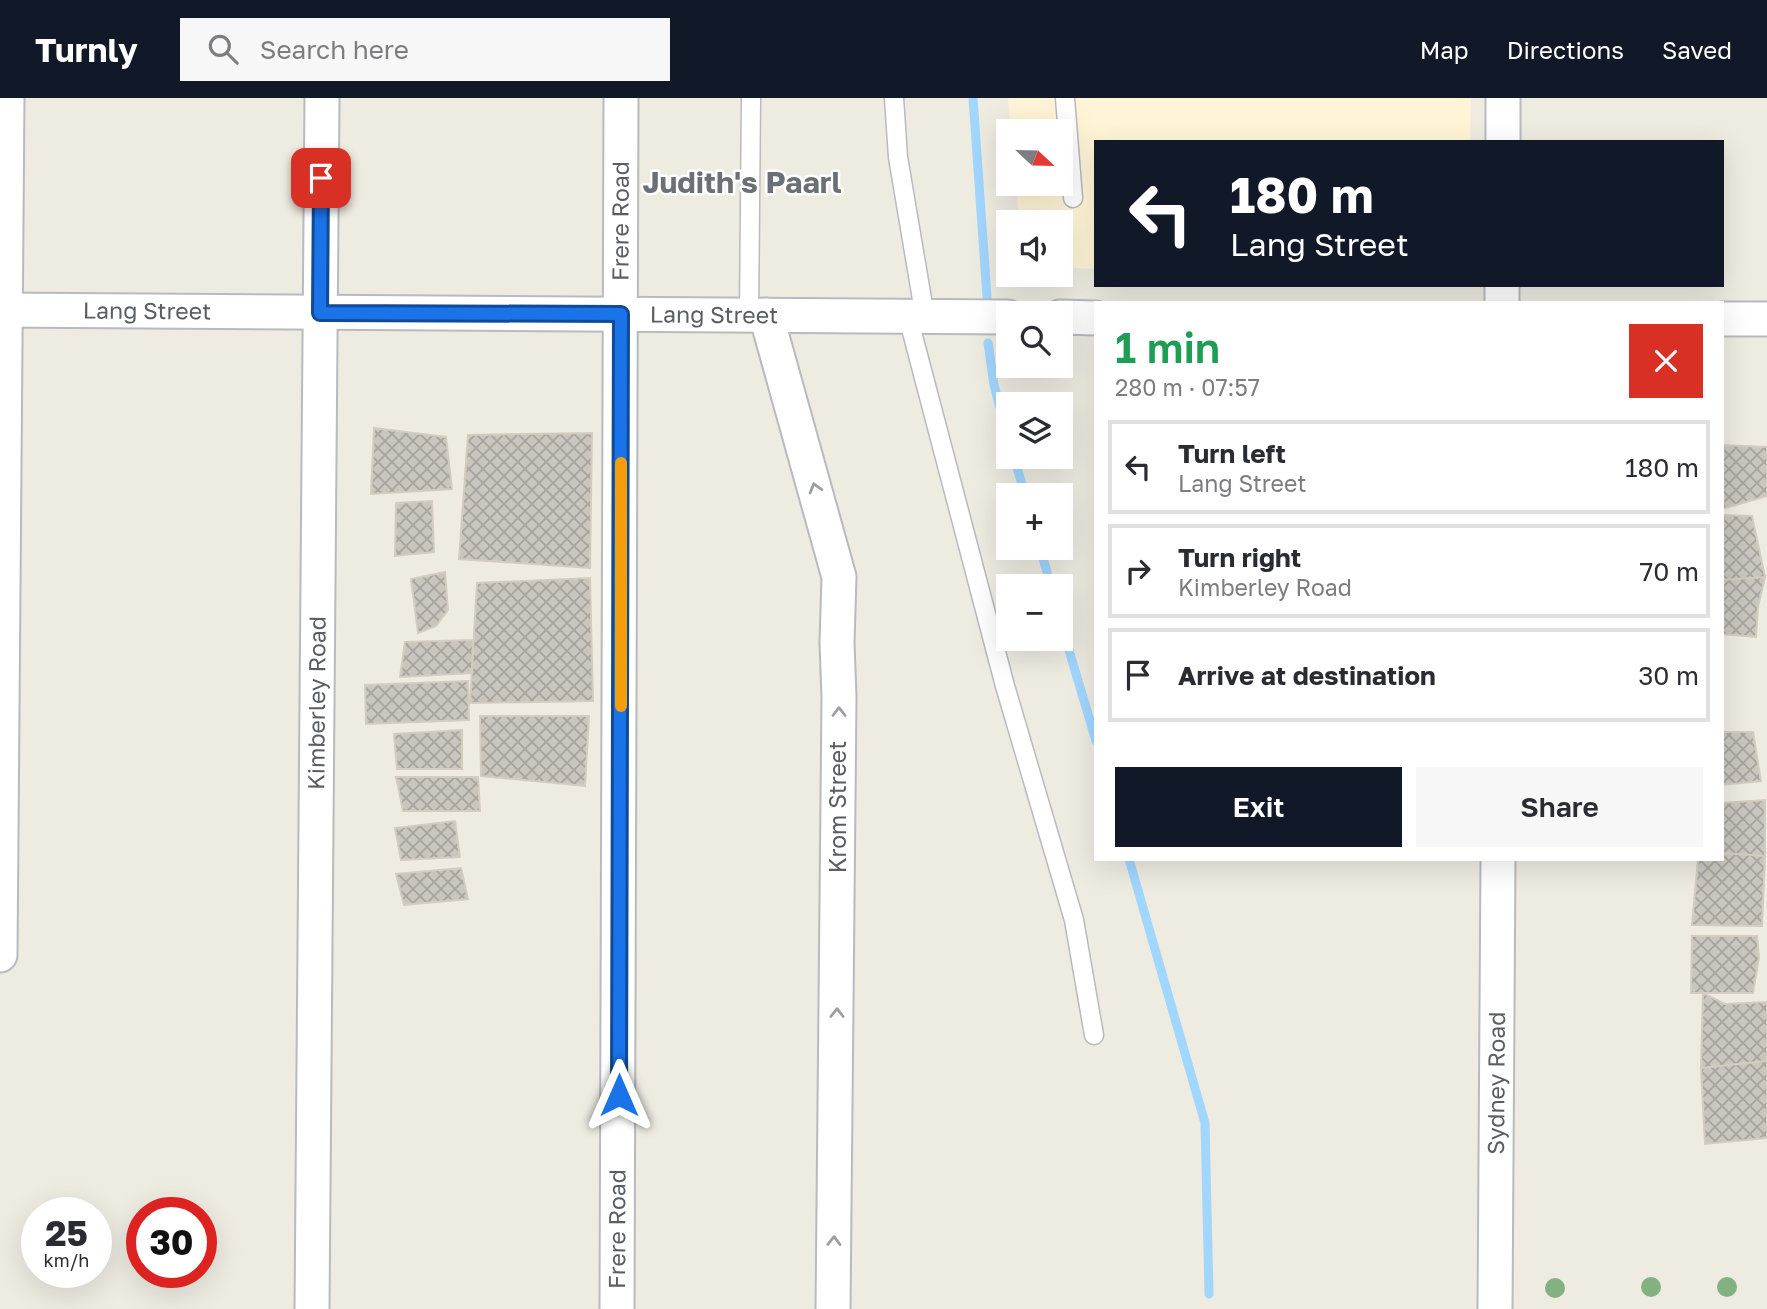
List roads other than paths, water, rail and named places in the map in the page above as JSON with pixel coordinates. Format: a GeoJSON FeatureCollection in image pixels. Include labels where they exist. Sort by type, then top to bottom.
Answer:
{"type":"FeatureCollection","features":[{"type":"Feature","properties":{"kind":"street"},"geometry":{"type":"LineString","coordinates":[[0,955],[2,310],[7,98]]}},
{"type":"Feature","properties":{"kind":"street","name":"Kimberley Road"},"geometry":{"type":"LineString","coordinates":[[312,1309],[322,98]]}},
{"type":"Feature","properties":{"kind":"street","name":"Frere Road"},"geometry":{"type":"LineString","coordinates":[[617,1309],[621,98]]}},
{"type":"Feature","properties":{"kind":"street"},"geometry":{"type":"LineString","coordinates":[[1503,98],[1503,140]]}},
{"type":"Feature","properties":{"kind":"street","name":"Lang Street"},"geometry":{"type":"LineString","coordinates":[[2,310],[996,317]]}},
{"type":"Feature","properties":{"kind":"street","name":"Krom Street"},"geometry":{"type":"LineString","coordinates":[[757,315],[839,577],[832,1309]]}},
{"type":"Feature","properties":{"kind":"street"},"geometry":{"type":"LineString","coordinates":[[1073,317],[1094,318]]}},
{"type":"Feature","properties":{"kind":"street"},"geometry":{"type":"LineString","coordinates":[[1724,319],[1767,319]]}},
{"type":"Feature","properties":{"kind":"street","name":"Sydney Road"},"geometry":{"type":"LineString","coordinates":[[1494,1309],[1498,861]]}},
{"type":"Feature","properties":{"kind":"lane"},"geometry":{"type":"LineString","coordinates":[[751,98],[757,315]]}},
{"type":"Feature","properties":{"kind":"lane"},"geometry":{"type":"LineString","coordinates":[[894,98],[898,157],[917,317],[1005,686],[1074,920],[1094,1035]]}},
{"type":"Feature","properties":{"kind":"lane"},"geometry":{"type":"LineString","coordinates":[[1065,98],[1073,198]]}},
{"type":"Feature","properties":{"kind":"waterway"},"geometry":{"type":"LineString","coordinates":[[973,98],[987,297]]}},
{"type":"Feature","properties":{"kind":"waterway"},"geometry":{"type":"LineString","coordinates":[[988,343],[996,393]]}},
{"type":"Feature","properties":{"kind":"waterway"},"geometry":{"type":"LineString","coordinates":[[1017,469],[1022,483]]}},
{"type":"Feature","properties":{"kind":"waterway"},"geometry":{"type":"LineString","coordinates":[[1043,560],[1048,574]]}},
{"type":"Feature","properties":{"kind":"waterway"},"geometry":{"type":"LineString","coordinates":[[1069,651],[1094,734]]}},
{"type":"Feature","properties":{"kind":"waterway"},"geometry":{"type":"LineString","coordinates":[[1130,861],[1205,1123],[1209,1294]]}},
{"type":"Feature","properties":{"kind":"district","name":"Judith's Paarl"},"geometry":{"type":"Point","coordinates":[742,183]}}]}
